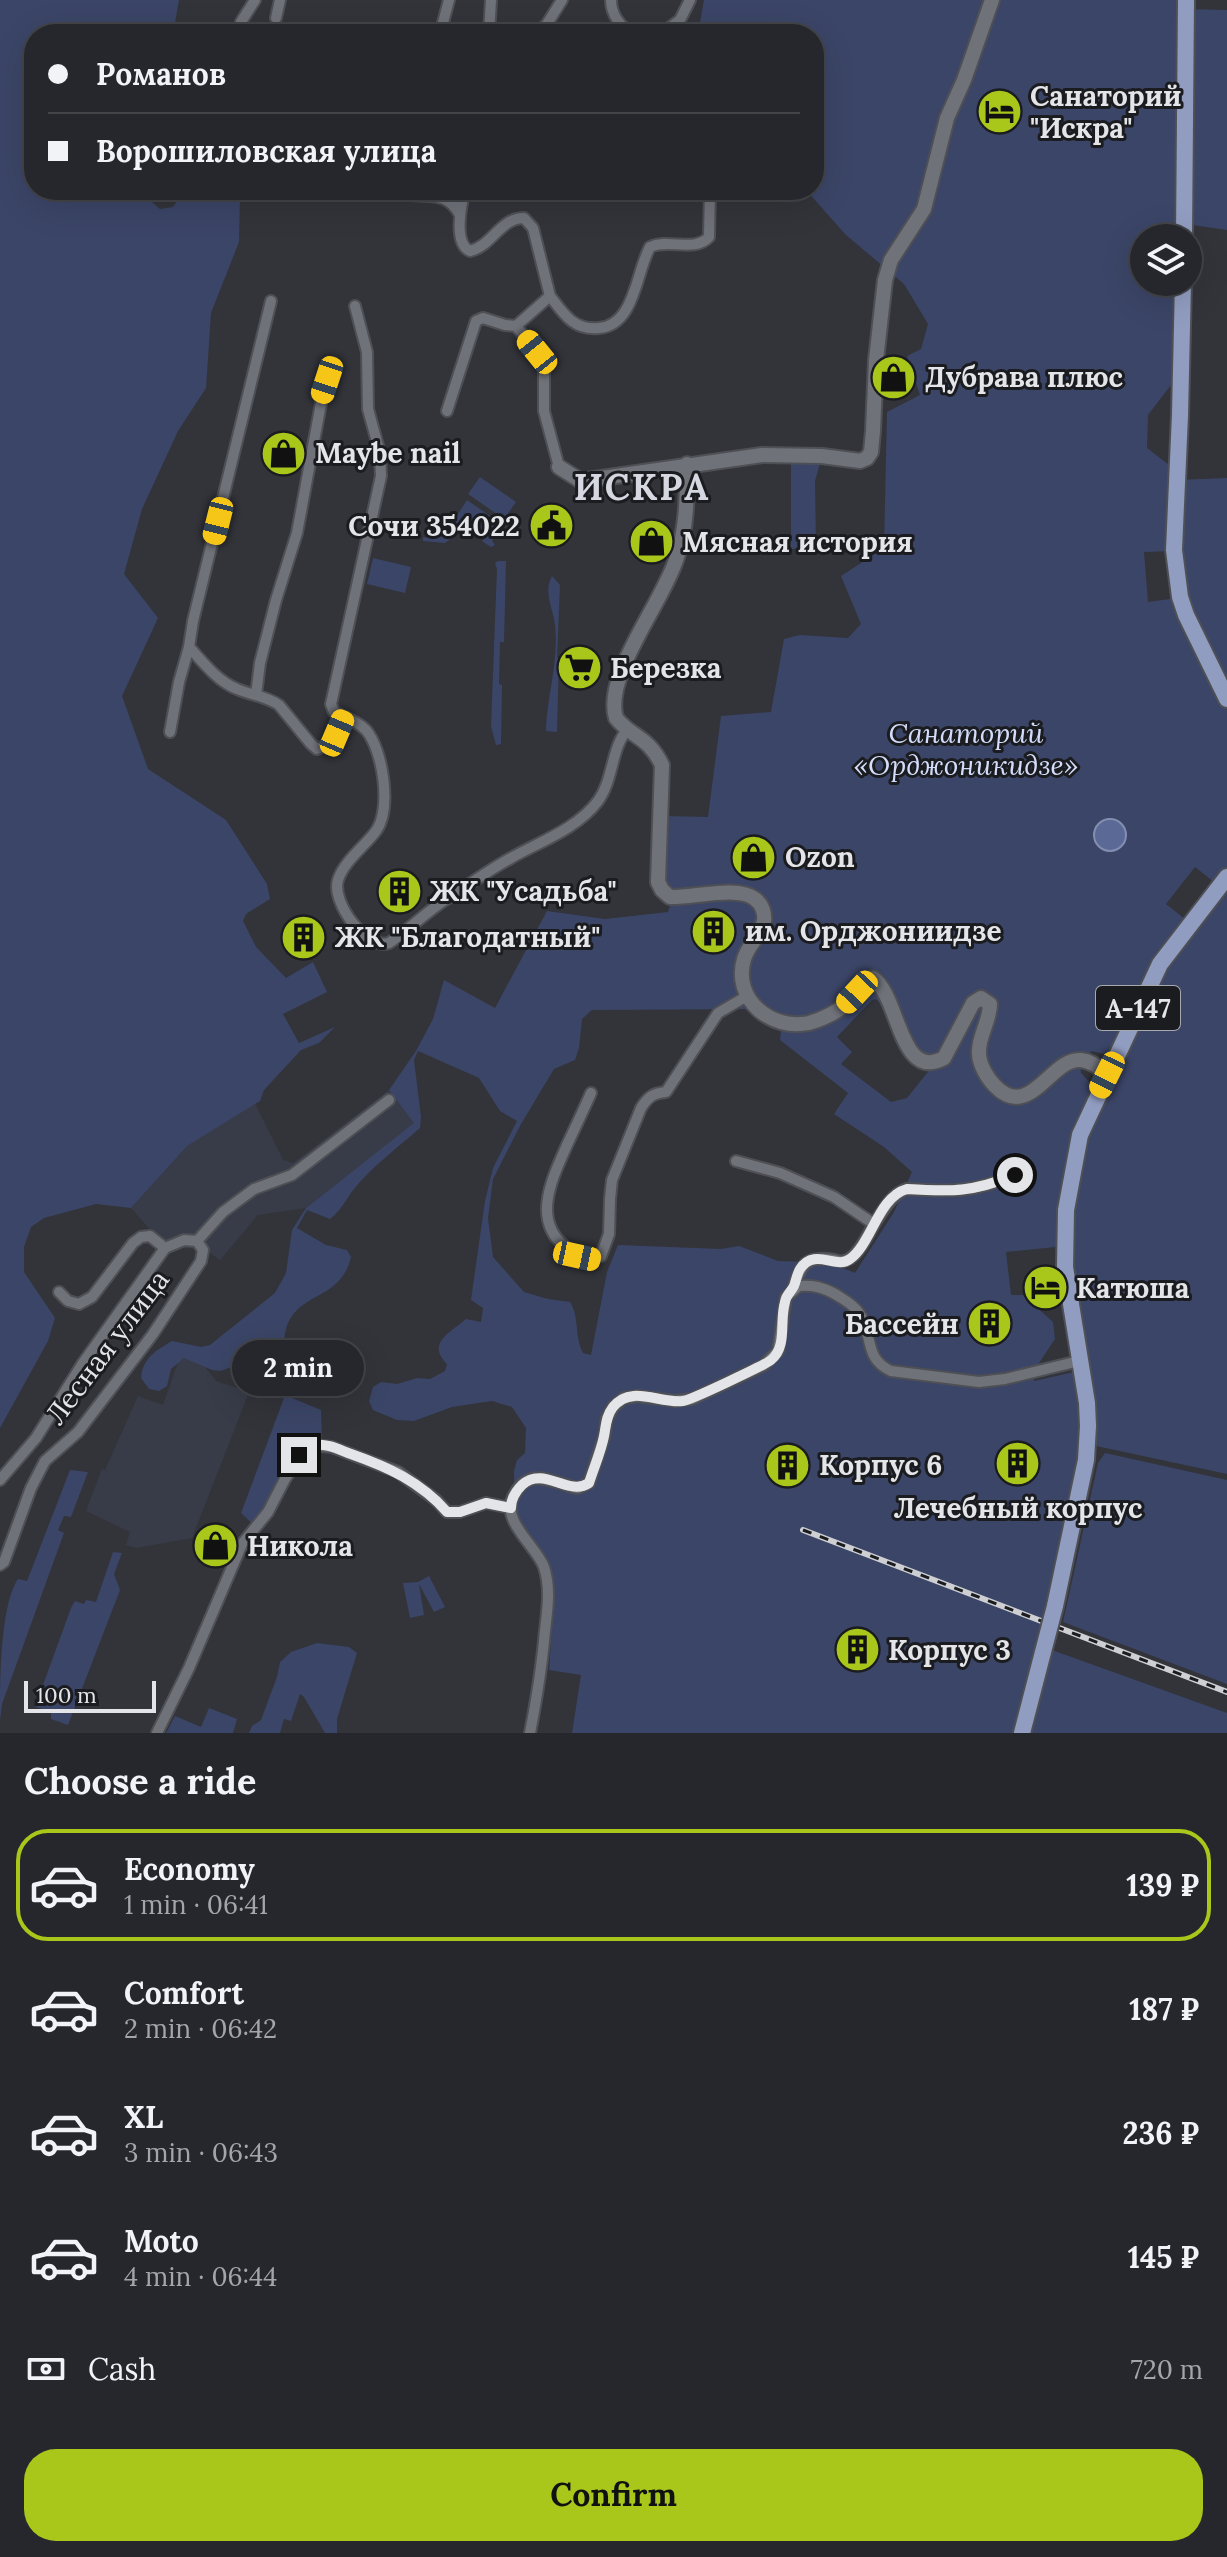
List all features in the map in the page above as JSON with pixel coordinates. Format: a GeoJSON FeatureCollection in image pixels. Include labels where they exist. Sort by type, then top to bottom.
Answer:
{"type":"FeatureCollection","features":[{"type":"Feature","properties":{"kind":"main road"},"geometry":{"type":"LineString","coordinates":[[1184,224],[1186,0]]}},
{"type":"Feature","properties":{"kind":"main road"},"geometry":{"type":"LineString","coordinates":[[1183,296],[1174,550],[1180,597],[1186,615],[1227,699]]}},
{"type":"Feature","properties":{"kind":"main road","name":"А-147"},"geometry":{"type":"LineString","coordinates":[[1022,1733],[1055,1606],[1086,1460],[1087,1403],[1065,1267],[1066,1210],[1080,1135],[1160,964],[1227,877]]}},
{"type":"Feature","properties":{"kind":"street"},"geometry":{"type":"LineString","coordinates":[[241,22],[255,0]]}},
{"type":"Feature","properties":{"kind":"street"},"geometry":{"type":"LineString","coordinates":[[276,18],[280,0]]}},
{"type":"Feature","properties":{"kind":"street"},"geometry":{"type":"LineString","coordinates":[[443,24],[449,0]]}},
{"type":"Feature","properties":{"kind":"street"},"geometry":{"type":"LineString","coordinates":[[490,24],[491,0]]}},
{"type":"Feature","properties":{"kind":"street"},"geometry":{"type":"LineString","coordinates":[[547,24],[562,0]]}},
{"type":"Feature","properties":{"kind":"street"},"geometry":{"type":"LineString","coordinates":[[611,0],[613,13],[620,24]]}},
{"type":"Feature","properties":{"kind":"street"},"geometry":{"type":"LineString","coordinates":[[675,24],[680,20],[690,0]]}},
{"type":"Feature","properties":{"kind":"street"},"geometry":{"type":"LineString","coordinates":[[447,411],[476,321],[483,318],[516,326],[537,352],[544,370],[544,411],[559,467],[581,481],[762,455],[822,456],[860,461],[867,458],[871,452],[876,360],[885,280],[891,260],[929,197],[947,118],[992,0]]}},
{"type":"Feature","properties":{"kind":"street"},"geometry":{"type":"LineString","coordinates":[[447,200],[455,205],[460,215]]}},
{"type":"Feature","properties":{"kind":"street"},"geometry":{"type":"LineString","coordinates":[[463,200],[460,215],[464,248],[470,251],[477,249],[513,219],[524,218],[533,228],[550,296],[575,325],[593,329],[613,325],[628,307],[650,247],[702,243],[709,237],[710,200]]}},
{"type":"Feature","properties":{"kind":"street"},"geometry":{"type":"LineString","coordinates":[[516,326],[550,296]]}},
{"type":"Feature","properties":{"kind":"street"},"geometry":{"type":"LineString","coordinates":[[170,732],[193,621],[271,301]]}},
{"type":"Feature","properties":{"kind":"street"},"geometry":{"type":"LineString","coordinates":[[355,306],[367,352],[368,409],[378,439],[381,476],[331,699],[334,712],[356,722],[370,736],[384,776],[380,825],[336,883],[337,896],[345,911],[374,943],[381,945],[396,938],[432,908],[584,815],[598,801],[616,757],[620,737],[628,729]]}},
{"type":"Feature","properties":{"kind":"street"},"geometry":{"type":"LineString","coordinates":[[256,695],[260,663],[297,533],[322,398],[333,363]]}},
{"type":"Feature","properties":{"kind":"street"},"geometry":{"type":"LineString","coordinates":[[687,464],[687,497],[679,553],[660,598],[625,663],[613,698],[616,718],[656,752],[662,765],[658,882],[662,890],[670,897],[720,893],[748,895],[758,901],[764,913],[762,926],[745,955],[743,985],[755,1009],[774,1020],[798,1025],[831,1015],[845,1006],[873,978],[891,1003],[909,1051],[915,1058],[928,1063],[944,1058],[973,1003],[981,998],[990,1004],[990,1012],[978,1049],[979,1056],[992,1083],[1000,1091],[1012,1096],[1026,1095],[1064,1065],[1077,1060],[1095,1064],[1107,1075]]}},
{"type":"Feature","properties":{"kind":"street"},"geometry":{"type":"LineString","coordinates":[[189,647],[220,680],[235,689],[279,705],[317,749],[331,743],[344,717]]}},
{"type":"Feature","properties":{"kind":"street"},"geometry":{"type":"LineString","coordinates":[[591,1093],[552,1180],[546,1213],[551,1231],[561,1244],[577,1256],[594,1259],[601,1256],[609,1234],[612,1180],[647,1099],[656,1093],[666,1092],[718,1013],[747,996]]}},
{"type":"Feature","properties":{"kind":"street"},"geometry":{"type":"LineString","coordinates":[[197,1241],[223,1212],[254,1189],[292,1175],[389,1100]]}},
{"type":"Feature","properties":{"kind":"street"},"geometry":{"type":"LineString","coordinates":[[736,1161],[780,1173],[834,1197],[874,1224]]}},
{"type":"Feature","properties":{"kind":"street"},"geometry":{"type":"LineString","coordinates":[[793,1289],[799,1270],[808,1261],[815,1258],[842,1262],[850,1259],[901,1191],[960,1192],[1015,1175]]}},
{"type":"Feature","properties":{"kind":"street"},"geometry":{"type":"LineString","coordinates":[[59,1292],[68,1301],[79,1304],[92,1297],[133,1243],[141,1237],[150,1236],[165,1248]]}},
{"type":"Feature","properties":{"kind":"street","name":"Лесная улица"},"geometry":{"type":"LineString","coordinates":[[0,1480],[36,1438],[83,1363],[165,1248],[177,1241],[197,1241],[203,1250],[201,1261],[153,1334],[78,1432],[45,1461],[31,1488],[4,1562],[0,1565]]}},
{"type":"Feature","properties":{"kind":"street"},"geometry":{"type":"LineString","coordinates":[[530,1733],[548,1615],[548,1588],[543,1564],[518,1531],[511,1500],[519,1488],[535,1478],[578,1488],[589,1483],[607,1418],[613,1407],[624,1398],[638,1396],[682,1402],[772,1359],[781,1344],[786,1297],[793,1289],[809,1285],[823,1288],[850,1303],[861,1316],[872,1357],[891,1371],[979,1382],[1005,1379],[1079,1361]]}},
{"type":"Feature","properties":{"kind":"street"},"geometry":{"type":"LineString","coordinates":[[157,1733],[189,1668],[242,1544],[268,1512],[299,1455],[312,1445],[332,1447],[398,1472],[447,1512],[460,1512],[486,1503],[511,1508]]}},
{"type":"Feature","properties":{"kind":"shaded area"},"geometry":{"type":"Polygon","coordinates":[[[1110,819],[1121,824],[1126,835],[1121,846],[1110,851],[1099,846],[1094,835],[1099,824],[1110,819]]]}},
{"type":"Feature","properties":{"kind":"shaded area"},"geometry":{"type":"Polygon","coordinates":[[[389,1090],[415,1123],[306,1208],[258,1215],[220,1260],[206,1250],[161,1242],[131,1208],[186,1146],[255,1104],[283,1160],[293,1163],[389,1090]]]}},
{"type":"Feature","properties":{"kind":"shaded area"},"geometry":{"type":"Polygon","coordinates":[[[185,1358],[203,1364],[216,1381],[249,1392],[192,1538],[137,1548],[126,1545],[130,1532],[86,1511],[102,1469],[105,1470],[138,1396],[163,1405],[179,1360],[185,1358]]]}},
{"type":"Feature","properties":{"kind":"green space"},"geometry":{"type":"Polygon","coordinates":[[[0,0],[179,0],[175,24],[24,24],[24,200],[152,200],[160,209],[173,207],[178,200],[240,200],[239,242],[211,313],[206,388],[178,431],[142,509],[124,574],[158,618],[122,696],[148,769],[226,820],[267,884],[270,899],[246,914],[243,921],[256,947],[286,978],[313,962],[327,992],[283,1014],[299,1043],[335,1027],[319,1043],[301,1050],[264,1090],[260,1101],[187,1146],[131,1208],[96,1204],[44,1218],[31,1227],[24,1247],[24,1272],[55,1318],[48,1341],[0,1428],[0,0]]]}},
{"type":"Feature","properties":{"kind":"green space","name":"Санаторий «Орджоникидзе»"},"geometry":{"type":"Polygon","coordinates":[[[704,0],[1184,0],[1184,9],[1227,10],[1227,230],[1202,224],[1130,224],[1130,296],[1180,296],[1177,386],[1171,385],[1148,415],[1147,448],[1173,468],[1177,480],[1227,478],[1227,1474],[1087,1444],[1015,1733],[572,1733],[581,1675],[549,1670],[554,1598],[550,1576],[515,1525],[514,1471],[517,1460],[525,1453],[526,1428],[512,1407],[492,1401],[452,1407],[414,1421],[397,1420],[373,1410],[369,1401],[373,1387],[381,1382],[397,1384],[417,1378],[430,1379],[445,1371],[447,1364],[439,1350],[443,1339],[466,1319],[481,1322],[483,1308],[471,1300],[485,1201],[493,1168],[517,1121],[500,1111],[479,1078],[418,1051],[414,1060],[420,1128],[369,1173],[330,1219],[307,1210],[297,1228],[326,1245],[347,1250],[351,1257],[339,1281],[294,1313],[285,1332],[284,1360],[273,1366],[236,1365],[221,1371],[184,1358],[171,1369],[167,1386],[159,1391],[149,1389],[141,1378],[142,1371],[151,1356],[172,1341],[201,1347],[210,1345],[275,1293],[286,1273],[292,1230],[306,1208],[414,1123],[389,1090],[416,1051],[433,1019],[444,980],[495,1008],[547,911],[605,919],[668,912],[674,892],[665,881],[662,816],[708,817],[721,716],[771,712],[784,639],[800,635],[848,638],[861,624],[841,576],[884,548],[887,412],[920,395],[907,356],[921,349],[928,324],[904,284],[846,235],[815,200],[824,200],[824,24],[700,24],[704,0]],[[1172,551],[1144,552],[1148,602],[1177,598],[1172,551]],[[1195,867],[1166,904],[1191,924],[1219,886],[1195,867]],[[876,999],[837,1037],[852,1052],[841,1064],[891,1102],[907,1098],[935,1063],[928,1063],[876,999]],[[755,1009],[592,1010],[582,1019],[575,1060],[554,1069],[493,1179],[488,1218],[493,1257],[524,1292],[570,1302],[583,1353],[591,1355],[607,1272],[618,1245],[721,1249],[739,1246],[778,1261],[816,1262],[855,1273],[894,1212],[912,1172],[884,1147],[834,1114],[848,1093],[780,1040],[781,1030],[787,1025],[755,1009]],[[1092,1051],[1080,1059],[1081,1073],[1099,1092],[1115,1057],[1092,1051]],[[1065,1246],[1006,1252],[1011,1295],[1023,1295],[1053,1322],[1055,1339],[1033,1372],[1034,1381],[1074,1372],[1065,1246]]]}},
{"type":"Feature","properties":{"kind":"green space"},"geometry":{"type":"Polygon","coordinates":[[[791,455],[822,456],[815,481],[816,547],[791,549],[791,455]]]}},
{"type":"Feature","properties":{"kind":"green space"},"geometry":{"type":"Polygon","coordinates":[[[480,477],[516,502],[504,519],[468,494],[480,477]]]}},
{"type":"Feature","properties":{"kind":"green space"},"geometry":{"type":"Polygon","coordinates":[[[467,500],[503,525],[492,541],[495,545],[491,547],[482,541],[483,536],[480,539],[466,531],[467,525],[445,543],[423,541],[423,537],[451,534],[456,517],[467,500]]]}},
{"type":"Feature","properties":{"kind":"green space"},"geometry":{"type":"Polygon","coordinates":[[[373,558],[411,567],[405,593],[367,584],[373,558]]]}},
{"type":"Feature","properties":{"kind":"green space"},"geometry":{"type":"Polygon","coordinates":[[[506,561],[504,642],[500,642],[501,744],[496,745],[491,726],[495,563],[506,561]]]}},
{"type":"Feature","properties":{"kind":"green space"},"geometry":{"type":"Polygon","coordinates":[[[552,576],[560,585],[557,732],[546,731],[555,652],[555,625],[548,594],[552,576]]]}},
{"type":"Feature","properties":{"kind":"green space"},"geometry":{"type":"Polygon","coordinates":[[[287,1396],[321,1410],[322,1445],[312,1446],[256,1527],[241,1513],[287,1396]]]}},
{"type":"Feature","properties":{"kind":"green space"},"geometry":{"type":"Polygon","coordinates":[[[1105,1453],[1227,1480],[1227,1684],[1063,1622],[1098,1463],[1105,1453]]]}},
{"type":"Feature","properties":{"kind":"green space"},"geometry":{"type":"Polygon","coordinates":[[[70,1470],[88,1472],[71,1517],[64,1516],[58,1530],[64,1533],[2,1704],[0,1720],[2,1646],[12,1591],[18,1579],[27,1581],[70,1470]]]}},
{"type":"Feature","properties":{"kind":"green space"},"geometry":{"type":"Polygon","coordinates":[[[113,1552],[122,1553],[114,1574],[120,1590],[68,1725],[51,1719],[51,1711],[35,1707],[71,1608],[75,1601],[84,1604],[86,1600],[96,1602],[113,1552]]]}},
{"type":"Feature","properties":{"kind":"green space"},"geometry":{"type":"Polygon","coordinates":[[[429,1576],[445,1607],[434,1612],[419,1584],[424,1615],[410,1618],[403,1583],[418,1582],[429,1576]]]}},
{"type":"Feature","properties":{"kind":"green space"},"geometry":{"type":"Polygon","coordinates":[[[317,1643],[349,1647],[357,1653],[337,1719],[337,1733],[325,1733],[300,1694],[291,1721],[284,1719],[280,1733],[249,1733],[252,1726],[261,1720],[280,1662],[291,1652],[317,1643]]]}},
{"type":"Feature","properties":{"kind":"green space"},"geometry":{"type":"Polygon","coordinates":[[[1052,1650],[1227,1713],[1227,1733],[1020,1733],[1045,1656],[1052,1650]]]}},
{"type":"Feature","properties":{"kind":"green space"},"geometry":{"type":"Polygon","coordinates":[[[209,1708],[237,1719],[233,1733],[166,1733],[175,1716],[201,1727],[209,1708]]]}},
{"type":"Feature","properties":{"kind":"railway"},"geometry":{"type":"LineString","coordinates":[[803,1530],[1227,1692]]}},
{"type":"Feature","properties":{"kind":"place","name":"Санаторий \"Искра\""},"geometry":{"type":"Point","coordinates":[999,112]}},
{"type":"Feature","properties":{"kind":"place","name":"Дубрава плюс"},"geometry":{"type":"Point","coordinates":[894,377]}},
{"type":"Feature","properties":{"kind":"place","name":"Maybe nail"},"geometry":{"type":"Point","coordinates":[284,453]}},
{"type":"Feature","properties":{"kind":"place","name":"Сочи 354022"},"geometry":{"type":"Point","coordinates":[551,526]}},
{"type":"Feature","properties":{"kind":"place","name":"Мясная история"},"geometry":{"type":"Point","coordinates":[651,542]}},
{"type":"Feature","properties":{"kind":"place","name":"Березка"},"geometry":{"type":"Point","coordinates":[579,668]}},
{"type":"Feature","properties":{"kind":"place","name":"Ozon"},"geometry":{"type":"Point","coordinates":[754,857]}},
{"type":"Feature","properties":{"kind":"place","name":"ЖК \"Усадьба\""},"geometry":{"type":"Point","coordinates":[399,891]}},
{"type":"Feature","properties":{"kind":"place","name":"им. Орджониидзе"},"geometry":{"type":"Point","coordinates":[714,931]}},
{"type":"Feature","properties":{"kind":"place","name":"ЖК \"Благодатный\""},"geometry":{"type":"Point","coordinates":[304,937]}},
{"type":"Feature","properties":{"kind":"place","name":"Катюша"},"geometry":{"type":"Point","coordinates":[1045,1288]}},
{"type":"Feature","properties":{"kind":"place","name":"Бассейн"},"geometry":{"type":"Point","coordinates":[990,1324]}},
{"type":"Feature","properties":{"kind":"place","name":"Лечебный корпус"},"geometry":{"type":"Point","coordinates":[1018,1463]}},
{"type":"Feature","properties":{"kind":"place","name":"Корпус 6"},"geometry":{"type":"Point","coordinates":[788,1465]}},
{"type":"Feature","properties":{"kind":"place","name":"Никола"},"geometry":{"type":"Point","coordinates":[216,1546]}},
{"type":"Feature","properties":{"kind":"place","name":"Корпус 3"},"geometry":{"type":"Point","coordinates":[857,1650]}},
{"type":"Feature","properties":{"kind":"district","name":"ИСКРА"},"geometry":{"type":"Point","coordinates":[642,487]}},
{"type":"Feature","properties":{"kind":"route"},"geometry":{"type":"LineString","coordinates":[[299,1455],[312,1445],[322,1445],[376,1463],[398,1472],[447,1512],[460,1512],[486,1503],[511,1508],[511,1500],[519,1488],[535,1478],[559,1481],[578,1488],[584,1486],[589,1483],[607,1418],[613,1407],[624,1398],[638,1396],[682,1402],[692,1399],[772,1359],[781,1344],[786,1297],[793,1289],[799,1270],[815,1258],[842,1262],[850,1259],[901,1191],[960,1192],[1015,1175]]}}]}
